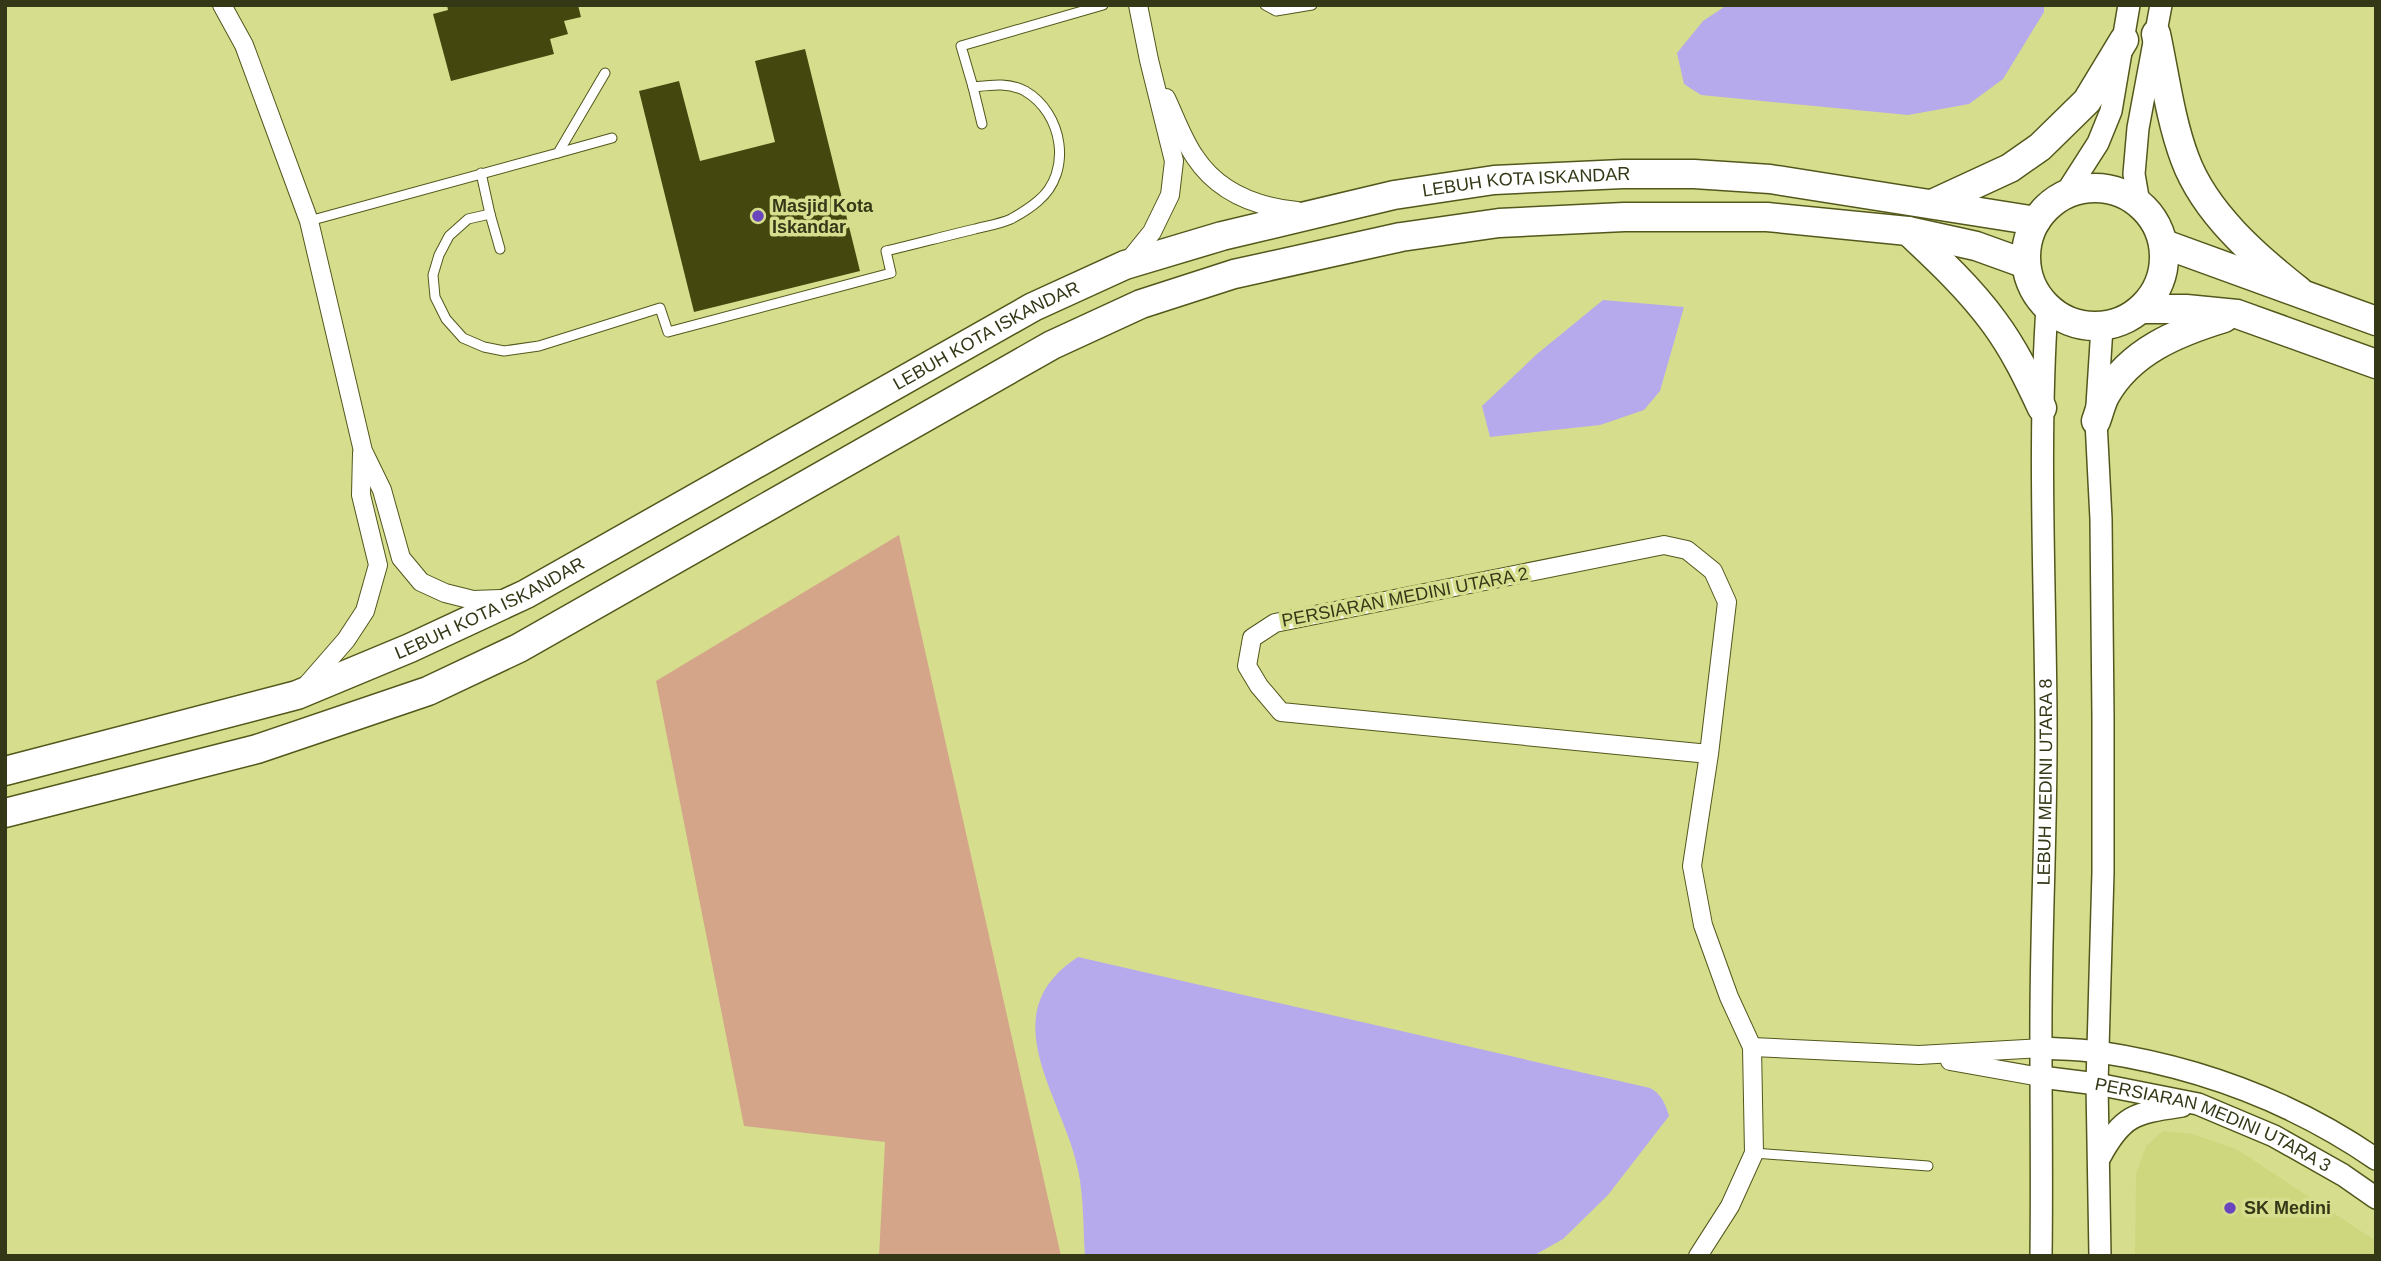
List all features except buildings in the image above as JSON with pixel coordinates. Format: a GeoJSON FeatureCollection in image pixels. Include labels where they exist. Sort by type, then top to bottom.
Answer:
{"type":"FeatureCollection","features":[{"type":"Feature","properties":{"kind":"highway"},"geometry":{"type":"LineString","coordinates":[[2156,34],[2174,123],[2185,161],[2195,181],[2253,254],[2299,292]]}},
{"type":"Feature","properties":{"kind":"highway"},"geometry":{"type":"LineString","coordinates":[[1932,204],[2010,168],[2040,147],[2087,101],[2124,40]]}},
{"type":"Feature","properties":{"kind":"highway","name":"LEBUH KOTA ISKANDAR"},"geometry":{"type":"LineString","coordinates":[[5,771],[297,695],[410,648],[526,594],[1033,307],[1125,265],[1222,236],[1394,195],[1494,180],[1623,174],[1770,178],[2036,221]]}},
{"type":"Feature","properties":{"kind":"highway"},"geometry":{"type":"LineString","coordinates":[[2089,188],[2115,190],[2139,203],[2155,221],[2164,244],[2165,268],[2158,290],[2143,309],[2124,322],[2102,327],[2072,323],[2046,307],[2032,287],[2026,264],[2027,242],[2036,221],[2049,205],[2066,193],[2089,188]]}},
{"type":"Feature","properties":{"kind":"highway"},"geometry":{"type":"LineString","coordinates":[[5,813],[257,749],[428,691],[519,648],[1052,345],[1141,304],[1234,274],[1401,237],[1499,223],[1624,217],[1767,217],[1908,232],[1976,246],[2026,264]]}},
{"type":"Feature","properties":{"kind":"highway"},"geometry":{"type":"LineString","coordinates":[[1908,232],[1974,297],[1994,322],[2024,369],[2042,408]]}},
{"type":"Feature","properties":{"kind":"highway"},"geometry":{"type":"LineString","coordinates":[[2164,244],[2376,321]]}},
{"type":"Feature","properties":{"kind":"highway"},"geometry":{"type":"LineString","coordinates":[[2143,309],[2186,309],[2237,314],[2376,364]]}},
{"type":"Feature","properties":{"kind":"highway"},"geometry":{"type":"LineString","coordinates":[[2096,421],[2105,396],[2123,373],[2149,349],[2185,330],[2237,314]]}},
{"type":"Feature","properties":{"kind":"street"},"geometry":{"type":"LineString","coordinates":[[222,5],[244,45],[309,221],[363,451],[382,490],[401,558],[421,582],[445,593],[474,600],[526,594]]}},
{"type":"Feature","properties":{"kind":"street"},"geometry":{"type":"LineString","coordinates":[[1125,265],[1152,232],[1170,195],[1174,162],[1138,5]]}},
{"type":"Feature","properties":{"kind":"street"},"geometry":{"type":"LineString","coordinates":[[2066,193],[2098,143],[2111,111],[2129,5]]}},
{"type":"Feature","properties":{"kind":"street"},"geometry":{"type":"LineString","coordinates":[[2139,203],[2134,174],[2138,128],[2161,5]]}},
{"type":"Feature","properties":{"kind":"street"},"geometry":{"type":"LineString","coordinates":[[1149,60],[1194,156],[1210,177],[1233,193],[1273,209],[1320,214]]}},
{"type":"Feature","properties":{"kind":"street","name":"LEBUH MEDINI UTARA 8"},"geometry":{"type":"LineString","coordinates":[[2041,1256],[2046,743],[2041,516],[2046,307]]}},
{"type":"Feature","properties":{"kind":"street"},"geometry":{"type":"LineString","coordinates":[[2099,1256],[2097,1084],[2103,872],[2103,717],[2101,519],[2096,421],[2102,327]]}},
{"type":"Feature","properties":{"kind":"street"},"geometry":{"type":"LineString","coordinates":[[297,695],[346,640],[365,611],[378,565],[361,495],[363,451]]}},
{"type":"Feature","properties":{"kind":"street","name":"PERSIARAN MEDINI UTARA 2"},"geometry":{"type":"LineString","coordinates":[[1698,1256],[1730,1206],[1754,1153],[1752,1047],[1729,997],[1703,925],[1692,866],[1709,754],[1727,601],[1713,571],[1687,550],[1664,545],[1275,623],[1252,638],[1247,666],[1259,686],[1281,712],[1709,754]]}},
{"type":"Feature","properties":{"kind":"street"},"geometry":{"type":"LineString","coordinates":[[1752,1047],[1919,1055],[2041,1048]]}},
{"type":"Feature","properties":{"kind":"street","name":"PERSIARAN MEDINI UTARA 3"},"geometry":{"type":"LineString","coordinates":[[2041,1048],[2098,1051],[2207,1075],[2288,1107],[2376,1159]]}},
{"type":"Feature","properties":{"kind":"street"},"geometry":{"type":"LineString","coordinates":[[1919,1055],[2041,1076]]}},
{"type":"Feature","properties":{"kind":"street","name":"PERSIARAN MEDINI UTARA 3"},"geometry":{"type":"LineString","coordinates":[[2041,1076],[2198,1104],[2274,1136],[2343,1175],[2376,1198]]}},
{"type":"Feature","properties":{"kind":"street"},"geometry":{"type":"LineString","coordinates":[[2098,1160],[2116,1128],[2132,1118],[2144,1112],[2198,1104]]}},
{"type":"Feature","properties":{"kind":"lane"},"geometry":{"type":"LineString","coordinates":[[982,124],[961,46],[1103,5]]}},
{"type":"Feature","properties":{"kind":"lane"},"geometry":{"type":"LineString","coordinates":[[1265,5],[1276,11],[1309,6]]}},
{"type":"Feature","properties":{"kind":"lane"},"geometry":{"type":"LineString","coordinates":[[558,153],[605,73]]}},
{"type":"Feature","properties":{"kind":"lane"},"geometry":{"type":"LineString","coordinates":[[490,214],[468,219],[449,236],[433,275],[435,297],[446,319],[463,338],[484,347],[504,351],[539,346],[660,308],[667,332],[891,273],[886,251],[1009,220],[1040,200],[1052,184],[1058,165],[1060,143],[1052,121],[1039,102],[1024,91],[1004,84],[973,87]]}},
{"type":"Feature","properties":{"kind":"lane"},"geometry":{"type":"LineString","coordinates":[[309,221],[612,138]]}},
{"type":"Feature","properties":{"kind":"lane"},"geometry":{"type":"LineString","coordinates":[[481,173],[500,249]]}},
{"type":"Feature","properties":{"kind":"lane"},"geometry":{"type":"LineString","coordinates":[[1754,1153],[1928,1166]]}},
{"type":"Feature","properties":{"kind":"shaded area"},"geometry":{"type":"Polygon","coordinates":[[[1727,5],[2044,5],[2044,12],[2003,79],[1969,104],[1908,115],[1701,95],[1684,84],[1677,53],[1703,21],[1727,5]]]}},
{"type":"Feature","properties":{"kind":"shaded area"},"geometry":{"type":"Polygon","coordinates":[[[1603,300],[1684,307],[1660,391],[1644,410],[1600,425],[1490,437],[1482,406],[1537,354],[1603,300]]]}},
{"type":"Feature","properties":{"kind":"shaded area"},"geometry":{"type":"Polygon","coordinates":[[[899,535],[1061,1256],[879,1256],[885,1142],[744,1126],[656,681],[899,535]]]}},
{"type":"Feature","properties":{"kind":"shaded area"},"geometry":{"type":"Polygon","coordinates":[[[1078,957],[1650,1088],[1662,1100],[1669,1116],[1608,1195],[1563,1239],[1533,1256],[1085,1256],[1078,1170],[1039,1057],[1035,1030],[1039,1004],[1052,979],[1078,957]]]}},
{"type":"Feature","properties":{"kind":"shaded area","name":"SK Medini"},"geometry":{"type":"Polygon","coordinates":[[[2163,1131],[2193,1134],[2238,1150],[2376,1241],[2376,1256],[2135,1256],[2136,1174],[2146,1146],[2163,1131]]]}},
{"type":"Feature","properties":{"kind":"place","name":"Masjid Kota Iskandar"},"geometry":{"type":"Point","coordinates":[758,216]}},
{"type":"Feature","properties":{"kind":"place","name":"SK Medini"},"geometry":{"type":"Point","coordinates":[2230,1208]}}]}
